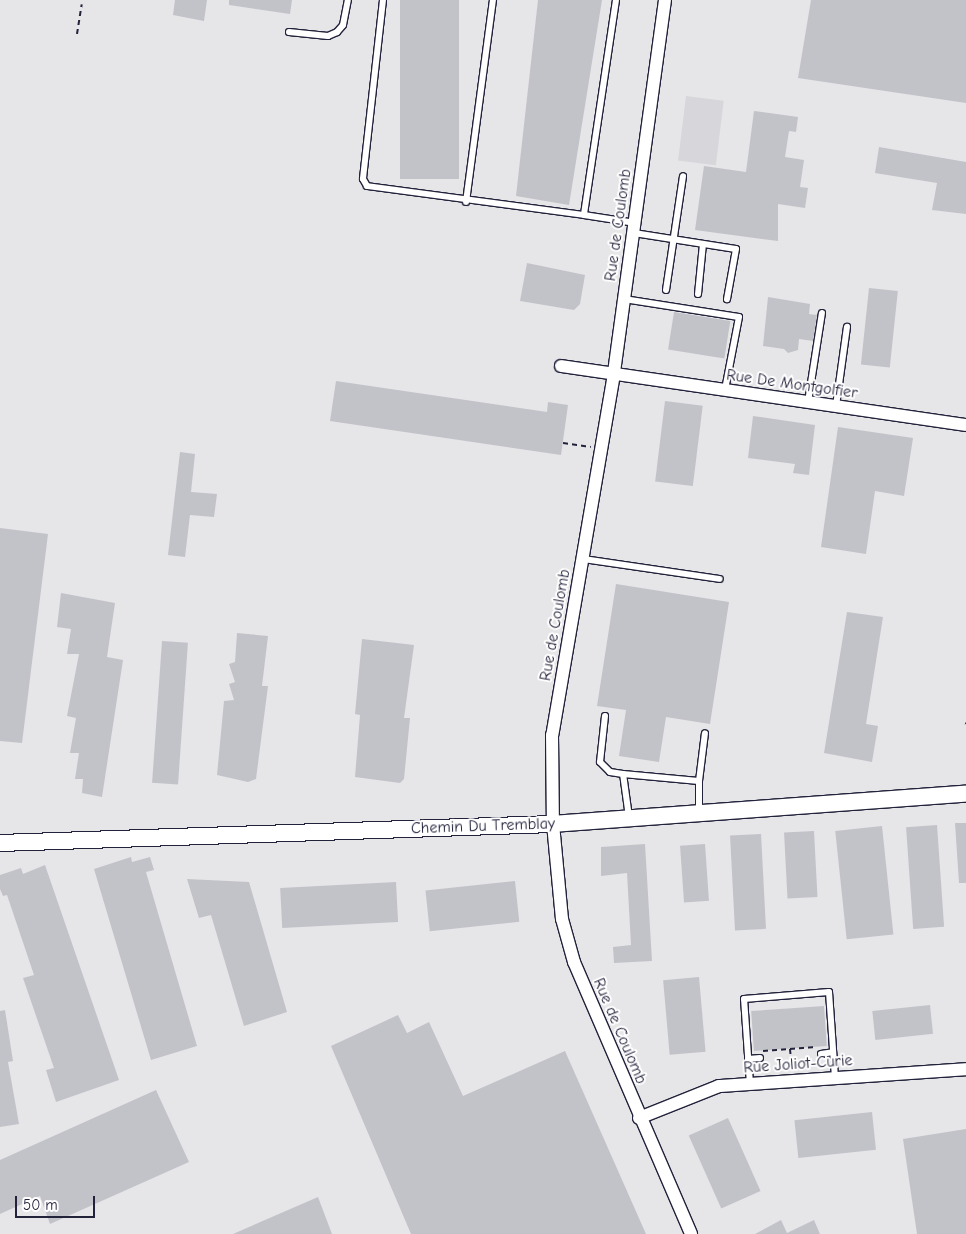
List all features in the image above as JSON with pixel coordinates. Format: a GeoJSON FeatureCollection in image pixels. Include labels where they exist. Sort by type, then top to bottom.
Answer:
{"type":"FeatureCollection","features":[{"type":"Feature","properties":{"kind":"street","name":"Rue de Coulomb"},"geometry":{"type":"LineString","coordinates":[[664,0],[614,374],[552,735],[552,824],[562,918],[574,962],[639,1118],[691,1234]]}},
{"type":"Feature","properties":{"kind":"street","name":"Rue De Montgolfier"},"geometry":{"type":"LineString","coordinates":[[561,366],[966,426]]}},
{"type":"Feature","properties":{"kind":"street","name":"Chemin Du Tremblay"},"geometry":{"type":"LineString","coordinates":[[0,842],[552,824],[966,794]]}},
{"type":"Feature","properties":{"kind":"street","name":"Rue Joliot-Curie"},"geometry":{"type":"LineString","coordinates":[[639,1118],[719,1086],[966,1069]]}},
{"type":"Feature","properties":{"kind":"lane"},"geometry":{"type":"LineString","coordinates":[[289,32],[328,36],[337,32],[343,25],[348,0]]}},
{"type":"Feature","properties":{"kind":"lane"},"geometry":{"type":"LineString","coordinates":[[382,0],[363,179],[367,186],[378,190],[466,202],[584,215],[673,239],[736,249],[728,299]]}},
{"type":"Feature","properties":{"kind":"lane"},"geometry":{"type":"LineString","coordinates":[[466,202],[493,0]]}},
{"type":"Feature","properties":{"kind":"lane"},"geometry":{"type":"LineString","coordinates":[[584,215],[616,0]]}},
{"type":"Feature","properties":{"kind":"lane"},"geometry":{"type":"LineString","coordinates":[[666,290],[683,176]]}},
{"type":"Feature","properties":{"kind":"lane"},"geometry":{"type":"LineString","coordinates":[[698,294],[704,244]]}},
{"type":"Feature","properties":{"kind":"lane"},"geometry":{"type":"LineString","coordinates":[[624,299],[740,317],[725,390]]}},
{"type":"Feature","properties":{"kind":"lane"},"geometry":{"type":"LineString","coordinates":[[808,402],[822,313]]}},
{"type":"Feature","properties":{"kind":"lane"},"geometry":{"type":"LineString","coordinates":[[836,406],[847,327]]}},
{"type":"Feature","properties":{"kind":"lane"},"geometry":{"type":"LineString","coordinates":[[583,559],[720,579]]}},
{"type":"Feature","properties":{"kind":"lane"},"geometry":{"type":"LineString","coordinates":[[605,716],[600,762],[610,772],[700,781]]}},
{"type":"Feature","properties":{"kind":"lane"},"geometry":{"type":"LineString","coordinates":[[699,813],[705,733]]}},
{"type":"Feature","properties":{"kind":"lane"},"geometry":{"type":"LineString","coordinates":[[623,774],[629,818]]}},
{"type":"Feature","properties":{"kind":"lane"},"geometry":{"type":"LineString","coordinates":[[750,1084],[744,999],[829,992],[835,1078]]}},
{"type":"Feature","properties":{"kind":"lane"},"geometry":{"type":"LineString","coordinates":[[820,1050],[833,1052]]}},
{"type":"Feature","properties":{"kind":"lane"},"geometry":{"type":"LineString","coordinates":[[748,1058],[760,1058]]}},
{"type":"Feature","properties":{"kind":"path"},"geometry":{"type":"LineString","coordinates":[[78,34],[82,4]]}},
{"type":"Feature","properties":{"kind":"path"},"geometry":{"type":"LineString","coordinates":[[563,443],[602,449]]}},
{"type":"Feature","properties":{"kind":"path"},"geometry":{"type":"LineString","coordinates":[[790,1049],[792,1072]]}},
{"type":"Feature","properties":{"kind":"path"},"geometry":{"type":"LineString","coordinates":[[754,1051],[820,1050]]}},
{"type":"Feature","properties":{"kind":"shaded area"},"geometry":{"type":"Polygon","coordinates":[[[0,0],[966,0],[966,1234],[0,1234],[0,0]]]}},
{"type":"Feature","properties":{"kind":"shaded area"},"geometry":{"type":"Polygon","coordinates":[[[686,96],[724,101],[716,165],[678,161],[686,96]]]}},
{"type":"Feature","properties":{"kind":"building"},"geometry":{"type":"Polygon","coordinates":[[[175,0],[207,0],[204,21],[173,15],[175,0]]]}},
{"type":"Feature","properties":{"kind":"building"},"geometry":{"type":"Polygon","coordinates":[[[229,0],[292,0],[290,14],[229,5],[229,0]]]}},
{"type":"Feature","properties":{"kind":"building"},"geometry":{"type":"Polygon","coordinates":[[[400,0],[459,0],[459,179],[400,179],[400,0]]]}},
{"type":"Feature","properties":{"kind":"building"},"geometry":{"type":"Polygon","coordinates":[[[538,0],[602,0],[569,205],[516,196],[538,0]]]}},
{"type":"Feature","properties":{"kind":"building"},"geometry":{"type":"Polygon","coordinates":[[[811,0],[966,0],[966,103],[798,78],[811,0]]]}},
{"type":"Feature","properties":{"kind":"building"},"geometry":{"type":"Polygon","coordinates":[[[754,111],[798,117],[796,132],[789,131],[785,157],[804,160],[800,187],[808,188],[805,208],[778,204],[778,241],[695,230],[704,166],[746,172],[754,111]]]}},
{"type":"Feature","properties":{"kind":"building"},"geometry":{"type":"Polygon","coordinates":[[[879,147],[966,162],[966,214],[932,210],[937,183],[875,173],[879,147]]]}},
{"type":"Feature","properties":{"kind":"building"},"geometry":{"type":"Polygon","coordinates":[[[527,263],[585,275],[580,304],[574,310],[520,301],[527,263]]]}},
{"type":"Feature","properties":{"kind":"building"},"geometry":{"type":"Polygon","coordinates":[[[869,288],[898,291],[890,368],[861,365],[869,288]]]}},
{"type":"Feature","properties":{"kind":"building"},"geometry":{"type":"Polygon","coordinates":[[[768,297],[810,304],[809,314],[817,315],[813,341],[799,339],[798,350],[788,353],[784,349],[763,346],[768,297]]]}},
{"type":"Feature","properties":{"kind":"building"},"geometry":{"type":"Polygon","coordinates":[[[674,312],[730,321],[724,358],[668,350],[674,312]]]}},
{"type":"Feature","properties":{"kind":"building"},"geometry":{"type":"Polygon","coordinates":[[[336,381],[547,412],[548,402],[568,405],[561,455],[330,421],[336,381]]]}},
{"type":"Feature","properties":{"kind":"building"},"geometry":{"type":"Polygon","coordinates":[[[665,401],[703,406],[693,486],[655,481],[665,401]]]}},
{"type":"Feature","properties":{"kind":"building"},"geometry":{"type":"Polygon","coordinates":[[[753,416],[815,425],[809,475],[793,473],[795,464],[748,458],[753,416]]]}},
{"type":"Feature","properties":{"kind":"building"},"geometry":{"type":"Polygon","coordinates":[[[838,427],[913,438],[904,496],[875,491],[866,554],[821,547],[838,427]]]}},
{"type":"Feature","properties":{"kind":"building"},"geometry":{"type":"Polygon","coordinates":[[[180,452],[195,454],[191,492],[217,494],[214,517],[190,515],[185,557],[168,555],[180,452]]]}},
{"type":"Feature","properties":{"kind":"building"},"geometry":{"type":"Polygon","coordinates":[[[0,528],[48,534],[22,743],[0,741],[0,528]]]}},
{"type":"Feature","properties":{"kind":"building"},"geometry":{"type":"Polygon","coordinates":[[[616,584],[729,602],[710,724],[666,717],[659,762],[619,756],[626,710],[597,706],[616,584]]]}},
{"type":"Feature","properties":{"kind":"building"},"geometry":{"type":"Polygon","coordinates":[[[61,593],[115,603],[107,657],[123,660],[102,797],[82,793],[83,779],[75,779],[79,753],[70,753],[76,718],[67,716],[79,654],[67,654],[71,629],[57,627],[61,593]]]}},
{"type":"Feature","properties":{"kind":"building"},"geometry":{"type":"Polygon","coordinates":[[[847,612],[883,617],[866,724],[878,726],[872,762],[824,753],[847,612]]]}},
{"type":"Feature","properties":{"kind":"building"},"geometry":{"type":"Polygon","coordinates":[[[237,633],[268,636],[262,686],[268,686],[256,779],[248,782],[217,775],[224,701],[234,700],[229,684],[235,682],[229,664],[235,662],[237,633]]]}},
{"type":"Feature","properties":{"kind":"building"},"geometry":{"type":"Polygon","coordinates":[[[362,639],[414,645],[404,718],[410,718],[404,779],[400,783],[355,777],[360,715],[355,714],[362,639]]]}},
{"type":"Feature","properties":{"kind":"building"},"geometry":{"type":"Polygon","coordinates":[[[162,641],[188,643],[178,784],[152,783],[162,641]]]}},
{"type":"Feature","properties":{"kind":"building"},"geometry":{"type":"Polygon","coordinates":[[[955,823],[966,823],[966,883],[959,883],[955,823]]]}},
{"type":"Feature","properties":{"kind":"building"},"geometry":{"type":"Polygon","coordinates":[[[937,825],[944,927],[913,929],[906,827],[937,825]]]}},
{"type":"Feature","properties":{"kind":"building"},"geometry":{"type":"Polygon","coordinates":[[[882,826],[893,934],[847,939],[835,831],[882,826]]]}},
{"type":"Feature","properties":{"kind":"building"},"geometry":{"type":"Polygon","coordinates":[[[814,831],[817,897],[787,898],[784,833],[814,831]]]}},
{"type":"Feature","properties":{"kind":"building"},"geometry":{"type":"Polygon","coordinates":[[[761,834],[766,929],[735,930],[730,836],[761,834]]]}},
{"type":"Feature","properties":{"kind":"building"},"geometry":{"type":"Polygon","coordinates":[[[645,844],[652,961],[614,963],[613,947],[631,945],[627,873],[601,876],[601,847],[645,844]]]}},
{"type":"Feature","properties":{"kind":"building"},"geometry":{"type":"Polygon","coordinates":[[[705,844],[709,901],[684,903],[680,846],[705,844]]]}},
{"type":"Feature","properties":{"kind":"building"},"geometry":{"type":"Polygon","coordinates":[[[131,857],[132,862],[150,857],[154,870],[146,872],[197,1046],[151,1060],[94,869],[131,857]]]}},
{"type":"Feature","properties":{"kind":"building"},"geometry":{"type":"Polygon","coordinates":[[[45,865],[119,1080],[56,1102],[46,1070],[54,1068],[23,978],[34,975],[7,895],[3,896],[0,889],[0,875],[21,868],[23,874],[45,865]]]}},
{"type":"Feature","properties":{"kind":"building"},"geometry":{"type":"Polygon","coordinates":[[[187,879],[249,882],[287,1012],[244,1026],[211,915],[199,918],[187,879]]]}},
{"type":"Feature","properties":{"kind":"building"},"geometry":{"type":"Polygon","coordinates":[[[515,881],[519,922],[430,931],[425,890],[515,881]]]}},
{"type":"Feature","properties":{"kind":"building"},"geometry":{"type":"Polygon","coordinates":[[[396,882],[398,922],[282,928],[280,888],[396,882]]]}},
{"type":"Feature","properties":{"kind":"building"},"geometry":{"type":"Polygon","coordinates":[[[699,977],[706,1052],[670,1055],[663,980],[699,977]]]}},
{"type":"Feature","properties":{"kind":"building"},"geometry":{"type":"Polygon","coordinates":[[[930,1005],[933,1034],[875,1040],[872,1011],[930,1005]]]}},
{"type":"Feature","properties":{"kind":"building"},"geometry":{"type":"Polygon","coordinates":[[[824,1006],[827,1046],[754,1051],[751,1011],[824,1006]]]}},
{"type":"Feature","properties":{"kind":"building"},"geometry":{"type":"Polygon","coordinates":[[[5,1010],[13,1061],[8,1062],[19,1124],[0,1127],[0,1011],[5,1010]]]}},
{"type":"Feature","properties":{"kind":"building"},"geometry":{"type":"Polygon","coordinates":[[[398,1015],[407,1033],[429,1022],[463,1096],[565,1051],[646,1234],[411,1234],[331,1046],[398,1015]]]}},
{"type":"Feature","properties":{"kind":"building"},"geometry":{"type":"Polygon","coordinates":[[[156,1090],[189,1162],[50,1224],[40,1196],[0,1214],[0,1160],[156,1090]]]}},
{"type":"Feature","properties":{"kind":"building"},"geometry":{"type":"Polygon","coordinates":[[[872,1112],[876,1150],[798,1158],[794,1120],[872,1112]]]}},
{"type":"Feature","properties":{"kind":"building"},"geometry":{"type":"Polygon","coordinates":[[[728,1118],[761,1191],[721,1209],[689,1135],[728,1118]]]}},
{"type":"Feature","properties":{"kind":"building"},"geometry":{"type":"Polygon","coordinates":[[[966,1129],[966,1234],[917,1234],[903,1139],[966,1129]]]}},
{"type":"Feature","properties":{"kind":"building"},"geometry":{"type":"Polygon","coordinates":[[[318,1197],[332,1234],[233,1234],[318,1197]]]}},
{"type":"Feature","properties":{"kind":"building"},"geometry":{"type":"Polygon","coordinates":[[[781,1220],[787,1233],[814,1220],[820,1234],[755,1234],[781,1220]]]}}]}
